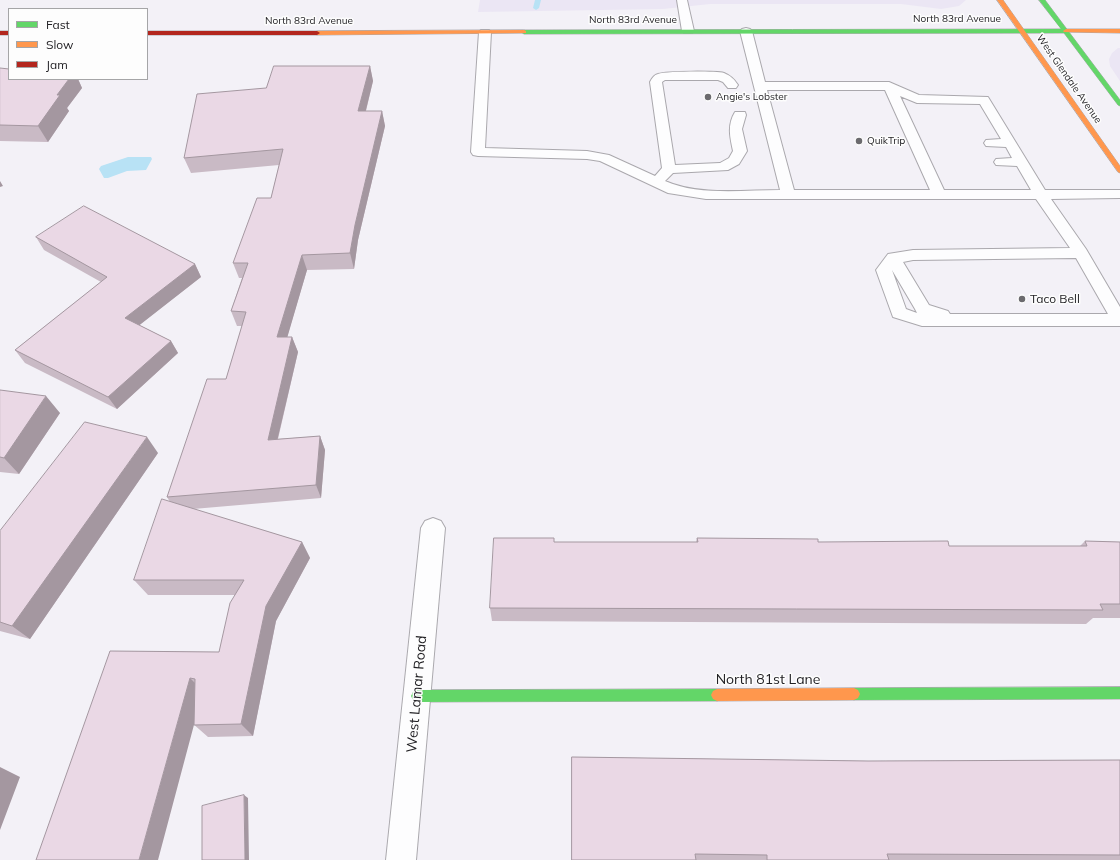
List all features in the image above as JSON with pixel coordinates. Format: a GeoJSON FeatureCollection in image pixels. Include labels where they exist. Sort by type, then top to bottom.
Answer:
{"type":"FeatureCollection","features":[{"type":"Feature","properties":{"kind":"main road","name":"West Glendale Avenue"},"geometry":{"type":"LineString","coordinates":[[1000,0],[1120,171]]}},
{"type":"Feature","properties":{"kind":"main road","name":"West Glendale Avenue"},"geometry":{"type":"LineString","coordinates":[[1042,0],[1120,104]]}},
{"type":"Feature","properties":{"kind":"main road","name":"North 83rd Avenue"},"geometry":{"type":"LineString","coordinates":[[148,33],[1022,30],[1120,31]]}},
{"type":"Feature","properties":{"kind":"main road","name":"North 81st Lane"},"geometry":{"type":"LineString","coordinates":[[417,696],[1120,693]]}},
{"type":"Feature","properties":{"kind":"street","name":"West Lamar Road"},"geometry":{"type":"LineString","coordinates":[[401,860],[433,528]]}},
{"type":"Feature","properties":{"kind":"lane"},"geometry":{"type":"LineString","coordinates":[[682,0],[688,31]]}},
{"type":"Feature","properties":{"kind":"lane"},"geometry":{"type":"LineString","coordinates":[[746,31],[788,195]]}},
{"type":"Feature","properties":{"kind":"lane"},"geometry":{"type":"LineString","coordinates":[[485,32],[478,152],[586,155],[604,158],[673,190],[706,195],[1120,194]]}},
{"type":"Feature","properties":{"kind":"lane"},"geometry":{"type":"LineString","coordinates":[[669,169],[656,82],[658,78],[663,76],[720,76],[727,79],[732,85]]}},
{"type":"Feature","properties":{"kind":"lane"},"geometry":{"type":"LineString","coordinates":[[760,86],[889,86],[917,99],[984,100],[1041,195],[1081,253],[1119,319],[922,320],[899,313],[884,270],[893,258],[913,255],[1081,253]]}},
{"type":"Feature","properties":{"kind":"lane"},"geometry":{"type":"LineString","coordinates":[[889,86],[939,195]]}},
{"type":"Feature","properties":{"kind":"lane"},"geometry":{"type":"LineString","coordinates":[[656,183],[669,169],[723,167],[734,161],[740,151],[735,129],[740,115]]}},
{"type":"Feature","properties":{"kind":"lane"},"geometry":{"type":"LineString","coordinates":[[906,123],[921,124]]}},
{"type":"Feature","properties":{"kind":"lane"},"geometry":{"type":"LineString","coordinates":[[981,124],[998,124]]}},
{"type":"Feature","properties":{"kind":"lane"},"geometry":{"type":"LineString","coordinates":[[915,143],[930,143]]}},
{"type":"Feature","properties":{"kind":"lane"},"geometry":{"type":"LineString","coordinates":[[991,143],[1009,143]]}},
{"type":"Feature","properties":{"kind":"lane"},"geometry":{"type":"LineString","coordinates":[[924,162],[941,162]]}},
{"type":"Feature","properties":{"kind":"lane"},"geometry":{"type":"LineString","coordinates":[[1001,162],[1021,162]]}},
{"type":"Feature","properties":{"kind":"lane"},"geometry":{"type":"LineString","coordinates":[[893,258],[922,309],[956,320]]}},
{"type":"Feature","properties":{"kind":"shaded area"},"geometry":{"type":"Polygon","coordinates":[[[480,0],[966,0],[959,6],[941,9],[901,4],[710,4],[663,9],[478,12],[480,0]]]}},
{"type":"Feature","properties":{"kind":"shaded area"},"geometry":{"type":"Polygon","coordinates":[[[1120,48],[1120,81],[1110,66],[1109,59],[1112,53],[1120,48]]]}},
{"type":"Feature","properties":{"kind":"water"},"geometry":{"type":"Polygon","coordinates":[[[128,157],[151,157],[152,159],[146,170],[127,171],[104,178],[99,169],[101,166],[128,157]]]}},
{"type":"Feature","properties":{"kind":"building"},"geometry":{"type":"Polygon","coordinates":[[[274,66],[370,66],[358,111],[382,111],[355,225],[350,253],[302,255],[277,337],[292,337],[268,440],[320,436],[316,485],[167,497],[207,379],[226,379],[246,312],[231,311],[248,263],[233,263],[257,198],[271,198],[283,149],[184,158],[197,94],[266,88],[274,66]]]}},
{"type":"Feature","properties":{"kind":"building"},"geometry":{"type":"Polygon","coordinates":[[[0,68],[8,69],[8,80],[68,80],[57,95],[60,95],[38,126],[0,125],[0,68]]]}},
{"type":"Feature","properties":{"kind":"building"},"geometry":{"type":"Polygon","coordinates":[[[84,206],[195,264],[125,318],[171,341],[108,397],[15,350],[107,277],[36,237],[84,206]]]}},
{"type":"Feature","properties":{"kind":"building"},"geometry":{"type":"Polygon","coordinates":[[[0,390],[46,396],[4,458],[0,457],[0,390]]]}},
{"type":"Feature","properties":{"kind":"building"},"geometry":{"type":"Polygon","coordinates":[[[85,422],[147,437],[12,626],[0,622],[0,531],[85,422]]]}},
{"type":"Feature","properties":{"kind":"building"},"geometry":{"type":"Polygon","coordinates":[[[162,499],[302,542],[266,606],[241,724],[194,725],[195,679],[190,678],[139,860],[36,860],[110,651],[219,652],[230,603],[244,580],[134,580],[162,499]]]}},
{"type":"Feature","properties":{"kind":"building"},"geometry":{"type":"Polygon","coordinates":[[[494,538],[554,538],[554,542],[698,542],[697,538],[818,539],[818,542],[948,541],[949,546],[1087,546],[1085,541],[1120,542],[1120,604],[1100,604],[1103,610],[490,608],[494,538]]]}},
{"type":"Feature","properties":{"kind":"building"},"geometry":{"type":"Polygon","coordinates":[[[572,757],[868,761],[1120,760],[1120,855],[887,854],[889,860],[767,860],[767,855],[695,854],[696,860],[572,860],[572,757]]]}},
{"type":"Feature","properties":{"kind":"building"},"geometry":{"type":"Polygon","coordinates":[[[244,795],[245,860],[202,860],[202,806],[244,795]]]}},
{"type":"Feature","properties":{"kind":"waterway"},"geometry":{"type":"LineString","coordinates":[[536,8],[538,0]]}},
{"type":"Feature","properties":{"kind":"traffic: fast"},"geometry":{"type":"LineString","coordinates":[[1042,0],[1120,104]]}},
{"type":"Feature","properties":{"kind":"traffic: fast"},"geometry":{"type":"LineString","coordinates":[[524,32],[1066,31]]}},
{"type":"Feature","properties":{"kind":"traffic: fast"},"geometry":{"type":"LineString","coordinates":[[854,694],[1120,693]]}},
{"type":"Feature","properties":{"kind":"traffic: fast"},"geometry":{"type":"LineString","coordinates":[[417,696],[717,695]]}},
{"type":"Feature","properties":{"kind":"traffic: slow"},"geometry":{"type":"LineString","coordinates":[[1000,0],[1120,171]]}},
{"type":"Feature","properties":{"kind":"traffic: slow"},"geometry":{"type":"LineString","coordinates":[[1066,31],[1120,31]]}},
{"type":"Feature","properties":{"kind":"traffic: slow"},"geometry":{"type":"LineString","coordinates":[[317,33],[524,32]]}},
{"type":"Feature","properties":{"kind":"traffic: slow"},"geometry":{"type":"LineString","coordinates":[[717,695],[854,694]]}},
{"type":"Feature","properties":{"kind":"traffic: jam"},"geometry":{"type":"LineString","coordinates":[[0,33],[8,33]]}},
{"type":"Feature","properties":{"kind":"traffic: jam"},"geometry":{"type":"LineString","coordinates":[[148,33],[317,33]]}},
{"type":"Feature","properties":{"kind":"place","name":"Angie's Lobster"},"geometry":{"type":"Point","coordinates":[708,97]}},
{"type":"Feature","properties":{"kind":"place","name":"QuikTrip"},"geometry":{"type":"Point","coordinates":[859,141]}},
{"type":"Feature","properties":{"kind":"place","name":"Taco Bell"},"geometry":{"type":"Point","coordinates":[1022,299]}}]}
